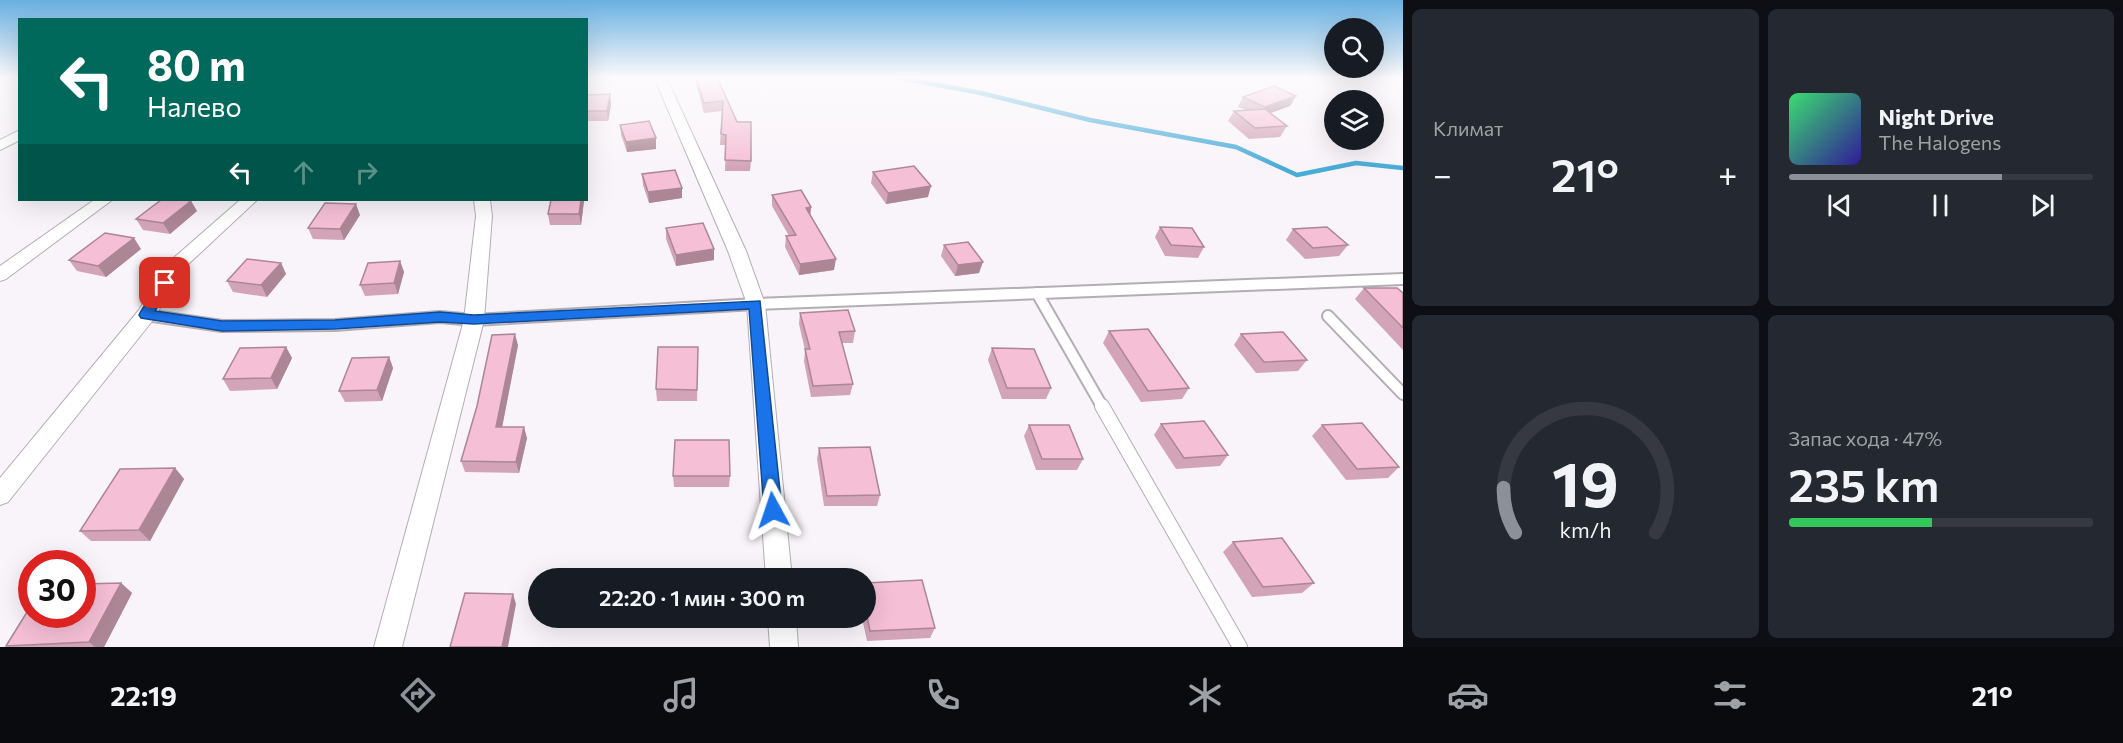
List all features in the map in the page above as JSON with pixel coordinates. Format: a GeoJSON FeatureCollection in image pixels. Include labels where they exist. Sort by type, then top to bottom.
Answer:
{"type":"FeatureCollection","features":[{"type":"Feature","properties":{"kind":"street"},"geometry":{"type":"LineString","coordinates":[[673,107],[737,251],[756,304],[778,568]]}},
{"type":"Feature","properties":{"kind":"street"},"geometry":{"type":"LineString","coordinates":[[0,146],[18,135]]}},
{"type":"Feature","properties":{"kind":"street"},"geometry":{"type":"LineString","coordinates":[[0,275],[103,201]]}},
{"type":"Feature","properties":{"kind":"street"},"geometry":{"type":"LineString","coordinates":[[0,495],[146,315],[175,267],[248,201]]}},
{"type":"Feature","properties":{"kind":"street"},"geometry":{"type":"LineString","coordinates":[[388,647],[474,320],[484,216],[482,201]]}},
{"type":"Feature","properties":{"kind":"street"},"geometry":{"type":"LineString","coordinates":[[783,628],[784,647]]}},
{"type":"Feature","properties":{"kind":"lane"},"geometry":{"type":"LineString","coordinates":[[146,315],[222,326],[335,325],[440,317],[474,320],[756,304],[1403,279]]}},
{"type":"Feature","properties":{"kind":"lane"},"geometry":{"type":"LineString","coordinates":[[1037,292],[1240,647]]}},
{"type":"Feature","properties":{"kind":"lane"},"geometry":{"type":"LineString","coordinates":[[1328,316],[1403,394]]}},
{"type":"Feature","properties":{"kind":"building"},"geometry":{"type":"Polygon","coordinates":[[[588,107],[608,107],[607,111],[588,111],[588,107]]]}},
{"type":"Feature","properties":{"kind":"building"},"geometry":{"type":"Polygon","coordinates":[[[723,107],[730,107],[737,122],[751,122],[751,161],[725,160],[726,135],[721,134],[723,107]]]}},
{"type":"Feature","properties":{"kind":"building"},"geometry":{"type":"Polygon","coordinates":[[[1265,109],[1287,126],[1255,128],[1234,111],[1265,109]]]}},
{"type":"Feature","properties":{"kind":"building"},"geometry":{"type":"Polygon","coordinates":[[[649,121],[656,138],[626,142],[620,125],[649,121]]]}},
{"type":"Feature","properties":{"kind":"building"},"geometry":{"type":"Polygon","coordinates":[[[914,166],[931,186],[888,193],[873,172],[914,166]]]}},
{"type":"Feature","properties":{"kind":"building"},"geometry":{"type":"Polygon","coordinates":[[[675,170],[682,188],[648,192],[642,174],[675,170]]]}},
{"type":"Feature","properties":{"kind":"building"},"geometry":{"type":"Polygon","coordinates":[[[801,190],[811,207],[806,208],[836,259],[800,264],[786,236],[796,235],[772,195],[801,190]]]}},
{"type":"Feature","properties":{"kind":"building"},"geometry":{"type":"Polygon","coordinates":[[[160,201],[191,201],[163,223],[136,219],[160,201]]]}},
{"type":"Feature","properties":{"kind":"building"},"geometry":{"type":"Polygon","coordinates":[[[551,201],[581,201],[579,214],[548,214],[551,201]]]}},
{"type":"Feature","properties":{"kind":"building"},"geometry":{"type":"Polygon","coordinates":[[[325,203],[356,204],[340,229],[308,228],[325,203]]]}},
{"type":"Feature","properties":{"kind":"building"},"geometry":{"type":"Polygon","coordinates":[[[703,223],[714,249],[676,255],[666,228],[703,223]]]}},
{"type":"Feature","properties":{"kind":"building"},"geometry":{"type":"Polygon","coordinates":[[[1160,227],[1192,228],[1204,247],[1171,245],[1160,227]]]}},
{"type":"Feature","properties":{"kind":"building"},"geometry":{"type":"Polygon","coordinates":[[[1327,227],[1348,245],[1313,248],[1293,229],[1327,227]]]}},
{"type":"Feature","properties":{"kind":"building"},"geometry":{"type":"Polygon","coordinates":[[[105,233],[134,238],[98,266],[69,260],[105,233]]]}},
{"type":"Feature","properties":{"kind":"building"},"geometry":{"type":"Polygon","coordinates":[[[968,242],[983,262],[958,265],[944,245],[968,242]]]}},
{"type":"Feature","properties":{"kind":"building"},"geometry":{"type":"Polygon","coordinates":[[[247,259],[281,263],[261,285],[227,281],[247,259]]]}},
{"type":"Feature","properties":{"kind":"building"},"geometry":{"type":"Polygon","coordinates":[[[400,261],[394,283],[360,285],[368,263],[400,261]]]}},
{"type":"Feature","properties":{"kind":"building"},"geometry":{"type":"Polygon","coordinates":[[[1364,288],[1397,288],[1403,293],[1403,328],[1364,288]]]}},
{"type":"Feature","properties":{"kind":"building"},"geometry":{"type":"Polygon","coordinates":[[[848,310],[855,331],[839,332],[853,384],[813,386],[805,349],[810,349],[800,313],[848,310]]]}},
{"type":"Feature","properties":{"kind":"building"},"geometry":{"type":"Polygon","coordinates":[[[1148,329],[1189,388],[1148,391],[1109,331],[1148,329]]]}},
{"type":"Feature","properties":{"kind":"building"},"geometry":{"type":"Polygon","coordinates":[[[1283,332],[1307,360],[1264,362],[1241,334],[1283,332]]]}},
{"type":"Feature","properties":{"kind":"building"},"geometry":{"type":"Polygon","coordinates":[[[515,334],[496,427],[524,427],[516,462],[461,461],[477,406],[492,335],[515,334]]]}},
{"type":"Feature","properties":{"kind":"building"},"geometry":{"type":"Polygon","coordinates":[[[286,347],[271,378],[223,379],[240,348],[286,347]]]}},
{"type":"Feature","properties":{"kind":"building"},"geometry":{"type":"Polygon","coordinates":[[[658,347],[698,347],[697,390],[656,389],[658,347]]]}},
{"type":"Feature","properties":{"kind":"building"},"geometry":{"type":"Polygon","coordinates":[[[992,348],[1034,349],[1051,388],[1007,388],[992,348]]]}},
{"type":"Feature","properties":{"kind":"building"},"geometry":{"type":"Polygon","coordinates":[[[389,357],[377,390],[339,391],[352,358],[389,357]]]}},
{"type":"Feature","properties":{"kind":"building"},"geometry":{"type":"Polygon","coordinates":[[[1204,421],[1228,455],[1184,458],[1161,424],[1204,421]]]}},
{"type":"Feature","properties":{"kind":"building"},"geometry":{"type":"Polygon","coordinates":[[[1362,423],[1399,467],[1357,469],[1322,425],[1362,423]]]}},
{"type":"Feature","properties":{"kind":"building"},"geometry":{"type":"Polygon","coordinates":[[[1029,425],[1069,425],[1083,459],[1042,459],[1029,425]]]}},
{"type":"Feature","properties":{"kind":"building"},"geometry":{"type":"Polygon","coordinates":[[[675,440],[729,440],[730,476],[673,476],[675,440]]]}},
{"type":"Feature","properties":{"kind":"building"},"geometry":{"type":"Polygon","coordinates":[[[870,447],[880,495],[827,496],[819,448],[870,447]]]}},
{"type":"Feature","properties":{"kind":"building"},"geometry":{"type":"Polygon","coordinates":[[[175,468],[139,530],[80,531],[120,469],[175,468]]]}},
{"type":"Feature","properties":{"kind":"building"},"geometry":{"type":"Polygon","coordinates":[[[1282,538],[1314,583],[1263,587],[1233,542],[1282,538]]]}},
{"type":"Feature","properties":{"kind":"building"},"geometry":{"type":"Polygon","coordinates":[[[922,580],[935,628],[870,631],[869,628],[876,628],[876,582],[922,580]]]}},
{"type":"Feature","properties":{"kind":"building"},"geometry":{"type":"Polygon","coordinates":[[[121,583],[89,642],[6,646],[18,627],[96,628],[96,584],[121,583]]]}},
{"type":"Feature","properties":{"kind":"building"},"geometry":{"type":"Polygon","coordinates":[[[465,593],[513,594],[502,647],[450,647],[465,593]]]}},
{"type":"Feature","properties":{"kind":"waterway"},"geometry":{"type":"LineString","coordinates":[[1038,107],[1090,120],[1236,147],[1297,175],[1356,163],[1403,168]]}},
{"type":"Feature","properties":{"kind":"route"},"geometry":{"type":"LineString","coordinates":[[165,283],[146,315],[222,326],[335,325],[440,317],[474,320],[756,304],[773,510]]}}]}
